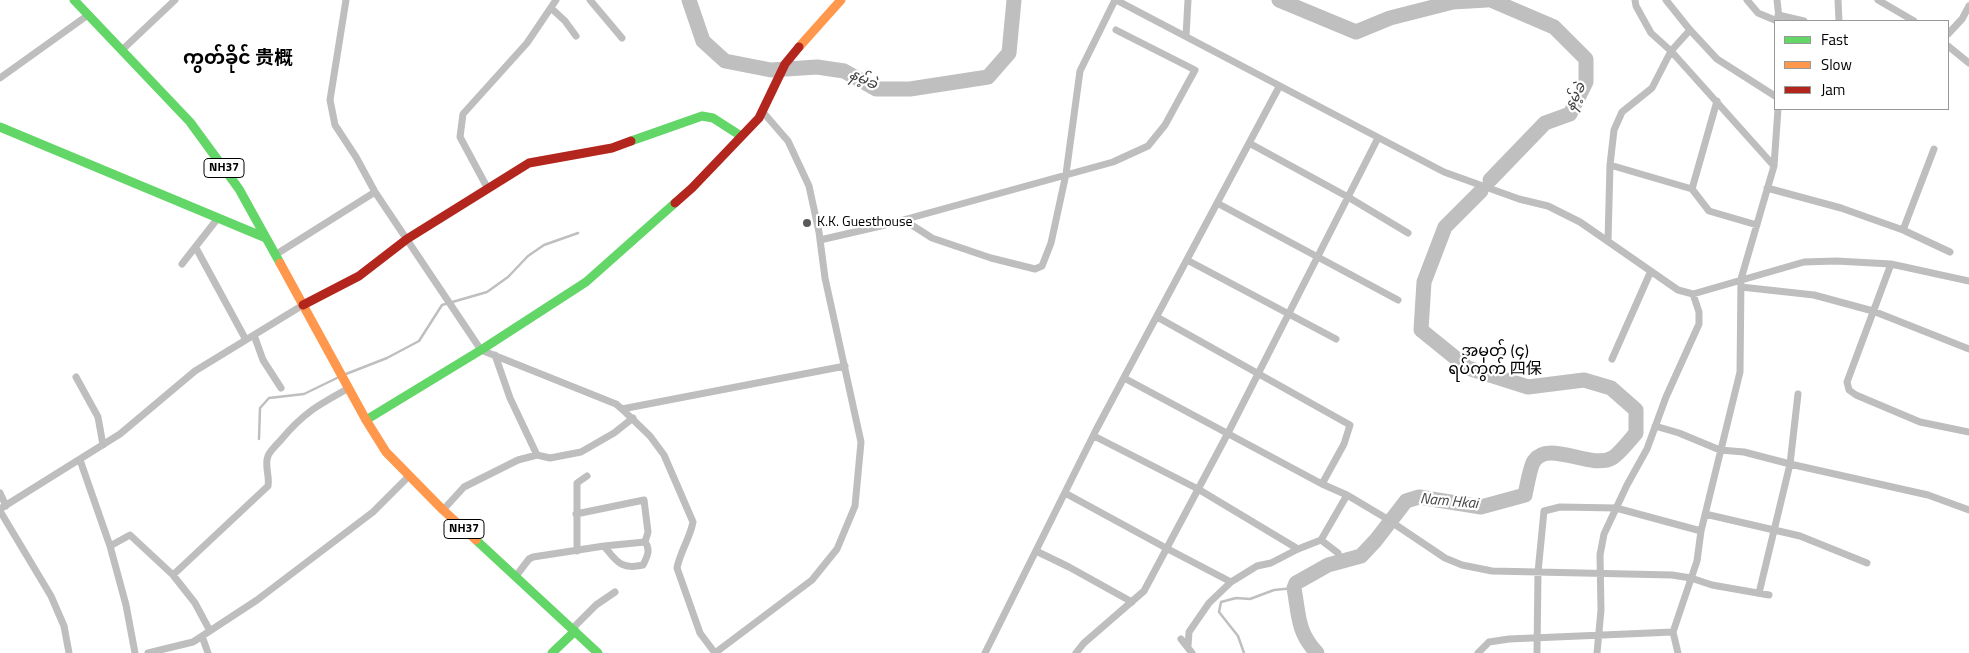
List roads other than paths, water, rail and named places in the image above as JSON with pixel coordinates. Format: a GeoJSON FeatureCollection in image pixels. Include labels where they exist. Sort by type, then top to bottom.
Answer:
{"type":"FeatureCollection","features":[{"type":"Feature","properties":{"kind":"main road","name":"NH37"},"geometry":{"type":"LineString","coordinates":[[74,0],[190,122],[239,189],[366,420],[386,452],[443,510],[598,653]]}},
{"type":"Feature","properties":{"kind":"main road"},"geometry":{"type":"LineString","coordinates":[[366,420],[481,350],[586,282],[692,188],[759,118],[785,64],[841,0]]}},
{"type":"Feature","properties":{"kind":"main road"},"geometry":{"type":"LineString","coordinates":[[303,305],[359,276],[407,239],[529,163],[612,148],[702,116],[713,118],[741,136]]}},
{"type":"Feature","properties":{"kind":"main road"},"geometry":{"type":"LineString","coordinates":[[0,127],[266,238]]}},
{"type":"Feature","properties":{"kind":"main road"},"geometry":{"type":"LineString","coordinates":[[552,653],[573,630]]}},
{"type":"Feature","properties":{"kind":"street"},"geometry":{"type":"LineString","coordinates":[[122,50],[175,0]]}},
{"type":"Feature","properties":{"kind":"street"},"geometry":{"type":"LineString","coordinates":[[346,0],[330,100],[335,125],[356,157],[374,192],[481,350],[616,404],[650,436],[664,455],[693,522],[692,531],[678,560],[677,568],[700,633],[715,653],[812,580],[837,549],[855,506],[861,442],[825,278],[810,186],[788,141],[762,111]]}},
{"type":"Feature","properties":{"kind":"street"},"geometry":{"type":"LineString","coordinates":[[488,189],[460,137],[463,114],[527,43],[556,0]]}},
{"type":"Feature","properties":{"kind":"street"},"geometry":{"type":"LineString","coordinates":[[590,0],[622,38]]}},
{"type":"Feature","properties":{"kind":"street"},"geometry":{"type":"LineString","coordinates":[[904,220],[932,238],[992,258],[1035,269],[1042,266],[1051,242],[1066,174],[1080,71],[1116,0],[1444,172],[1519,199],[1548,206],[1580,222],[1650,273],[1678,290],[1692,294],[1741,283],[1804,262],[1836,261],[1892,264],[1969,282]]}},
{"type":"Feature","properties":{"kind":"street"},"geometry":{"type":"LineString","coordinates":[[1186,36],[1188,0]]}},
{"type":"Feature","properties":{"kind":"street"},"geometry":{"type":"LineString","coordinates":[[1666,0],[1690,30],[1718,59],[1774,95]]}},
{"type":"Feature","properties":{"kind":"street"},"geometry":{"type":"LineString","coordinates":[[1747,0],[1758,13],[1778,19],[1791,20]]}},
{"type":"Feature","properties":{"kind":"street"},"geometry":{"type":"LineString","coordinates":[[1777,0],[1778,19]]}},
{"type":"Feature","properties":{"kind":"street"},"geometry":{"type":"LineString","coordinates":[[1838,0],[1840,20]]}},
{"type":"Feature","properties":{"kind":"street"},"geometry":{"type":"LineString","coordinates":[[1878,0],[1912,20]]}},
{"type":"Feature","properties":{"kind":"street"},"geometry":{"type":"LineString","coordinates":[[1636,2],[1651,33],[1671,51],[1774,166]]}},
{"type":"Feature","properties":{"kind":"street"},"geometry":{"type":"LineString","coordinates":[[1949,33],[1962,19],[1969,6]]}},
{"type":"Feature","properties":{"kind":"street"},"geometry":{"type":"LineString","coordinates":[[551,8],[565,21],[576,36]]}},
{"type":"Feature","properties":{"kind":"street"},"geometry":{"type":"LineString","coordinates":[[0,78],[88,15]]}},
{"type":"Feature","properties":{"kind":"street"},"geometry":{"type":"LineString","coordinates":[[820,240],[904,220],[1113,162],[1148,146],[1165,125],[1195,70],[1116,30]]}},
{"type":"Feature","properties":{"kind":"street"},"geometry":{"type":"LineString","coordinates":[[1608,241],[1610,165],[1614,130],[1622,112],[1652,88],[1671,51],[1690,30]]}},
{"type":"Feature","properties":{"kind":"street"},"geometry":{"type":"LineString","coordinates":[[1949,47],[1969,63]]}},
{"type":"Feature","properties":{"kind":"street"},"geometry":{"type":"LineString","coordinates":[[984,653],[1124,378],[1278,86]]}},
{"type":"Feature","properties":{"kind":"street"},"geometry":{"type":"LineString","coordinates":[[1692,189],[1717,101]]}},
{"type":"Feature","properties":{"kind":"street"},"geometry":{"type":"LineString","coordinates":[[1678,653],[1673,632],[1697,561],[1701,531],[1740,372],[1741,283],[1774,166],[1778,110]]}},
{"type":"Feature","properties":{"kind":"street"},"geometry":{"type":"LineString","coordinates":[[1076,653],[1144,591],[1228,433],[1378,138]]}},
{"type":"Feature","properties":{"kind":"street"},"geometry":{"type":"LineString","coordinates":[[1248,143],[1348,197],[1408,233]]}},
{"type":"Feature","properties":{"kind":"street"},"geometry":{"type":"LineString","coordinates":[[1903,230],[1934,149]]}},
{"type":"Feature","properties":{"kind":"street"},"geometry":{"type":"LineString","coordinates":[[1610,165],[1692,189],[1709,211],[1757,224]]}},
{"type":"Feature","properties":{"kind":"street"},"geometry":{"type":"LineString","coordinates":[[1767,188],[1841,208],[1903,230],[1950,252]]}},
{"type":"Feature","properties":{"kind":"street"},"geometry":{"type":"LineString","coordinates":[[276,255],[374,192]]}},
{"type":"Feature","properties":{"kind":"street"},"geometry":{"type":"LineString","coordinates":[[1217,203],[1398,300]]}},
{"type":"Feature","properties":{"kind":"street"},"geometry":{"type":"LineString","coordinates":[[182,264],[218,218]]}},
{"type":"Feature","properties":{"kind":"street"},"geometry":{"type":"LineString","coordinates":[[196,248],[246,340]]}},
{"type":"Feature","properties":{"kind":"street"},"geometry":{"type":"LineString","coordinates":[[1187,260],[1336,339]]}},
{"type":"Feature","properties":{"kind":"street"},"geometry":{"type":"LineString","coordinates":[[1892,264],[1847,382],[1849,390],[1856,395],[1920,422],[1969,432]]}},
{"type":"Feature","properties":{"kind":"street"},"geometry":{"type":"LineString","coordinates":[[1612,359],[1650,273]]}},
{"type":"Feature","properties":{"kind":"street"},"geometry":{"type":"LineString","coordinates":[[1741,283],[1814,295],[1873,311],[1969,349]]}},
{"type":"Feature","properties":{"kind":"street"},"geometry":{"type":"LineString","coordinates":[[1597,653],[1601,610],[1600,555],[1604,534],[1647,449],[1666,397],[1699,324],[1699,312],[1692,294]]}},
{"type":"Feature","properties":{"kind":"street"},"geometry":{"type":"LineString","coordinates":[[2,508],[120,434],[195,372],[303,305]]}},
{"type":"Feature","properties":{"kind":"street"},"geometry":{"type":"LineString","coordinates":[[1157,317],[1350,425],[1344,444],[1322,484]]}},
{"type":"Feature","properties":{"kind":"street"},"geometry":{"type":"LineString","coordinates":[[254,335],[263,360],[281,388]]}},
{"type":"Feature","properties":{"kind":"street"},"geometry":{"type":"LineString","coordinates":[[495,355],[510,398],[537,455]]}},
{"type":"Feature","properties":{"kind":"street"},"geometry":{"type":"LineString","coordinates":[[622,409],[845,366]]}},
{"type":"Feature","properties":{"kind":"street"},"geometry":{"type":"LineString","coordinates":[[76,377],[98,417],[103,445]]}},
{"type":"Feature","properties":{"kind":"street"},"geometry":{"type":"LineString","coordinates":[[1124,378],[1322,484],[1347,495],[1384,517],[1445,558],[1462,565],[1492,571],[1672,575],[1691,578],[1712,585],[1769,595]]}},
{"type":"Feature","properties":{"kind":"street"},"geometry":{"type":"LineString","coordinates":[[173,575],[268,486],[270,477],[266,464],[268,456],[293,424],[313,407],[350,388]]}},
{"type":"Feature","properties":{"kind":"street"},"geometry":{"type":"LineString","coordinates":[[1759,593],[1790,464],[1798,394]]}},
{"type":"Feature","properties":{"kind":"street"},"geometry":{"type":"LineString","coordinates":[[443,510],[464,487],[518,460],[537,455],[550,458],[581,452],[614,433],[633,418]]}},
{"type":"Feature","properties":{"kind":"street"},"geometry":{"type":"LineString","coordinates":[[1655,426],[1679,433],[1720,450],[1744,452],[1928,495],[1969,510]]}},
{"type":"Feature","properties":{"kind":"street"},"geometry":{"type":"LineString","coordinates":[[1094,436],[1198,490],[1298,549]]}},
{"type":"Feature","properties":{"kind":"street"},"geometry":{"type":"LineString","coordinates":[[80,460],[110,546],[126,604],[135,653]]}},
{"type":"Feature","properties":{"kind":"street"},"geometry":{"type":"LineString","coordinates":[[148,653],[193,642],[257,600],[373,512],[409,476]]}},
{"type":"Feature","properties":{"kind":"street"},"geometry":{"type":"LineString","coordinates":[[577,551],[577,483],[587,476]]}},
{"type":"Feature","properties":{"kind":"street"},"geometry":{"type":"LineString","coordinates":[[0,493],[2,508],[51,596],[64,626],[69,653]]}},
{"type":"Feature","properties":{"kind":"street"},"geometry":{"type":"LineString","coordinates":[[1065,493],[1231,582]]}},
{"type":"Feature","properties":{"kind":"street"},"geometry":{"type":"LineString","coordinates":[[1188,646],[1189,632],[1209,603],[1231,582],[1257,566],[1271,563],[1321,540],[1347,495]]}},
{"type":"Feature","properties":{"kind":"street"},"geometry":{"type":"LineString","coordinates":[[576,514],[642,499],[645,501],[648,532],[645,542],[648,546],[649,554],[643,565],[626,567],[620,564],[604,546]]}},
{"type":"Feature","properties":{"kind":"street"},"geometry":{"type":"LineString","coordinates":[[1537,653],[1538,572],[1544,511],[1560,507],[1616,508],[1701,531]]}},
{"type":"Feature","properties":{"kind":"street"},"geometry":{"type":"LineString","coordinates":[[1705,514],[1800,536],[1867,563]]}},
{"type":"Feature","properties":{"kind":"street"},"geometry":{"type":"LineString","coordinates":[[110,546],[130,535],[173,575],[195,604],[210,631]]}},
{"type":"Feature","properties":{"kind":"street"},"geometry":{"type":"LineString","coordinates":[[1321,540],[1338,553]]}},
{"type":"Feature","properties":{"kind":"street"},"geometry":{"type":"LineString","coordinates":[[516,576],[533,557],[640,541],[645,542]]}},
{"type":"Feature","properties":{"kind":"street"},"geometry":{"type":"LineString","coordinates":[[1036,551],[1132,602]]}},
{"type":"Feature","properties":{"kind":"street"},"geometry":{"type":"LineString","coordinates":[[573,630],[596,605],[615,592]]}},
{"type":"Feature","properties":{"kind":"street"},"geometry":{"type":"LineString","coordinates":[[1478,653],[1489,642],[1673,632]]}},
{"type":"Feature","properties":{"kind":"street"},"geometry":{"type":"LineString","coordinates":[[202,636],[208,653]]}},
{"type":"Feature","properties":{"kind":"street"},"geometry":{"type":"LineString","coordinates":[[1181,639],[1192,653]]}},
{"type":"Feature","properties":{"kind":"waterway","name":"နမ့်ခဲ"},"geometry":{"type":"LineString","coordinates":[[689,0],[703,41],[725,61],[771,70],[817,67],[844,71],[876,89],[910,89],[988,77],[1009,53],[1014,0]]}},
{"type":"Feature","properties":{"kind":"waterway","name":"နမ့်ခဲ"},"geometry":{"type":"LineString","coordinates":[[1279,0],[1356,32],[1390,18],[1453,2],[1487,0]]}},
{"type":"Feature","properties":{"kind":"waterway","name":"နမ့်ခဲ"},"geometry":{"type":"LineString","coordinates":[[1490,180],[1545,123],[1570,114],[1586,82],[1586,59],[1554,27],[1491,0]]}},
{"type":"Feature","properties":{"kind":"waterway","name":"Nam Hkai"},"geometry":{"type":"LineString","coordinates":[[1317,653],[1302,630],[1294,588],[1296,583],[1328,565],[1361,556],[1406,501],[1419,497],[1481,507],[1525,495],[1534,461],[1541,455],[1549,453],[1603,461],[1615,456],[1636,433],[1636,410],[1611,388],[1584,380],[1528,387],[1468,368],[1421,330],[1424,282],[1445,227],[1481,191]]}},
{"type":"Feature","properties":{"kind":"waterway"},"geometry":{"type":"LineString","coordinates":[[346,374],[387,358],[419,341],[442,305],[487,292],[508,277],[528,256],[544,245],[578,233]]}},
{"type":"Feature","properties":{"kind":"waterway"},"geometry":{"type":"LineString","coordinates":[[259,439],[260,408],[269,398],[304,394],[339,377]]}},
{"type":"Feature","properties":{"kind":"waterway"},"geometry":{"type":"LineString","coordinates":[[1244,653],[1238,636],[1219,612],[1221,602],[1236,598],[1250,599],[1274,590],[1294,588]]}},
{"type":"Feature","properties":{"kind":"place","name":"K.K. Guesthouse"},"geometry":{"type":"Point","coordinates":[807,223]}},
{"type":"Feature","properties":{"kind":"district","name":"ကွတ်ခိုင် 贵概"},"geometry":{"type":"Point","coordinates":[238,59]}},
{"type":"Feature","properties":{"kind":"district","name":"အမှတ် (၄) ရပ်ကွက် 四保"},"geometry":{"type":"Point","coordinates":[1495,361]}}]}
